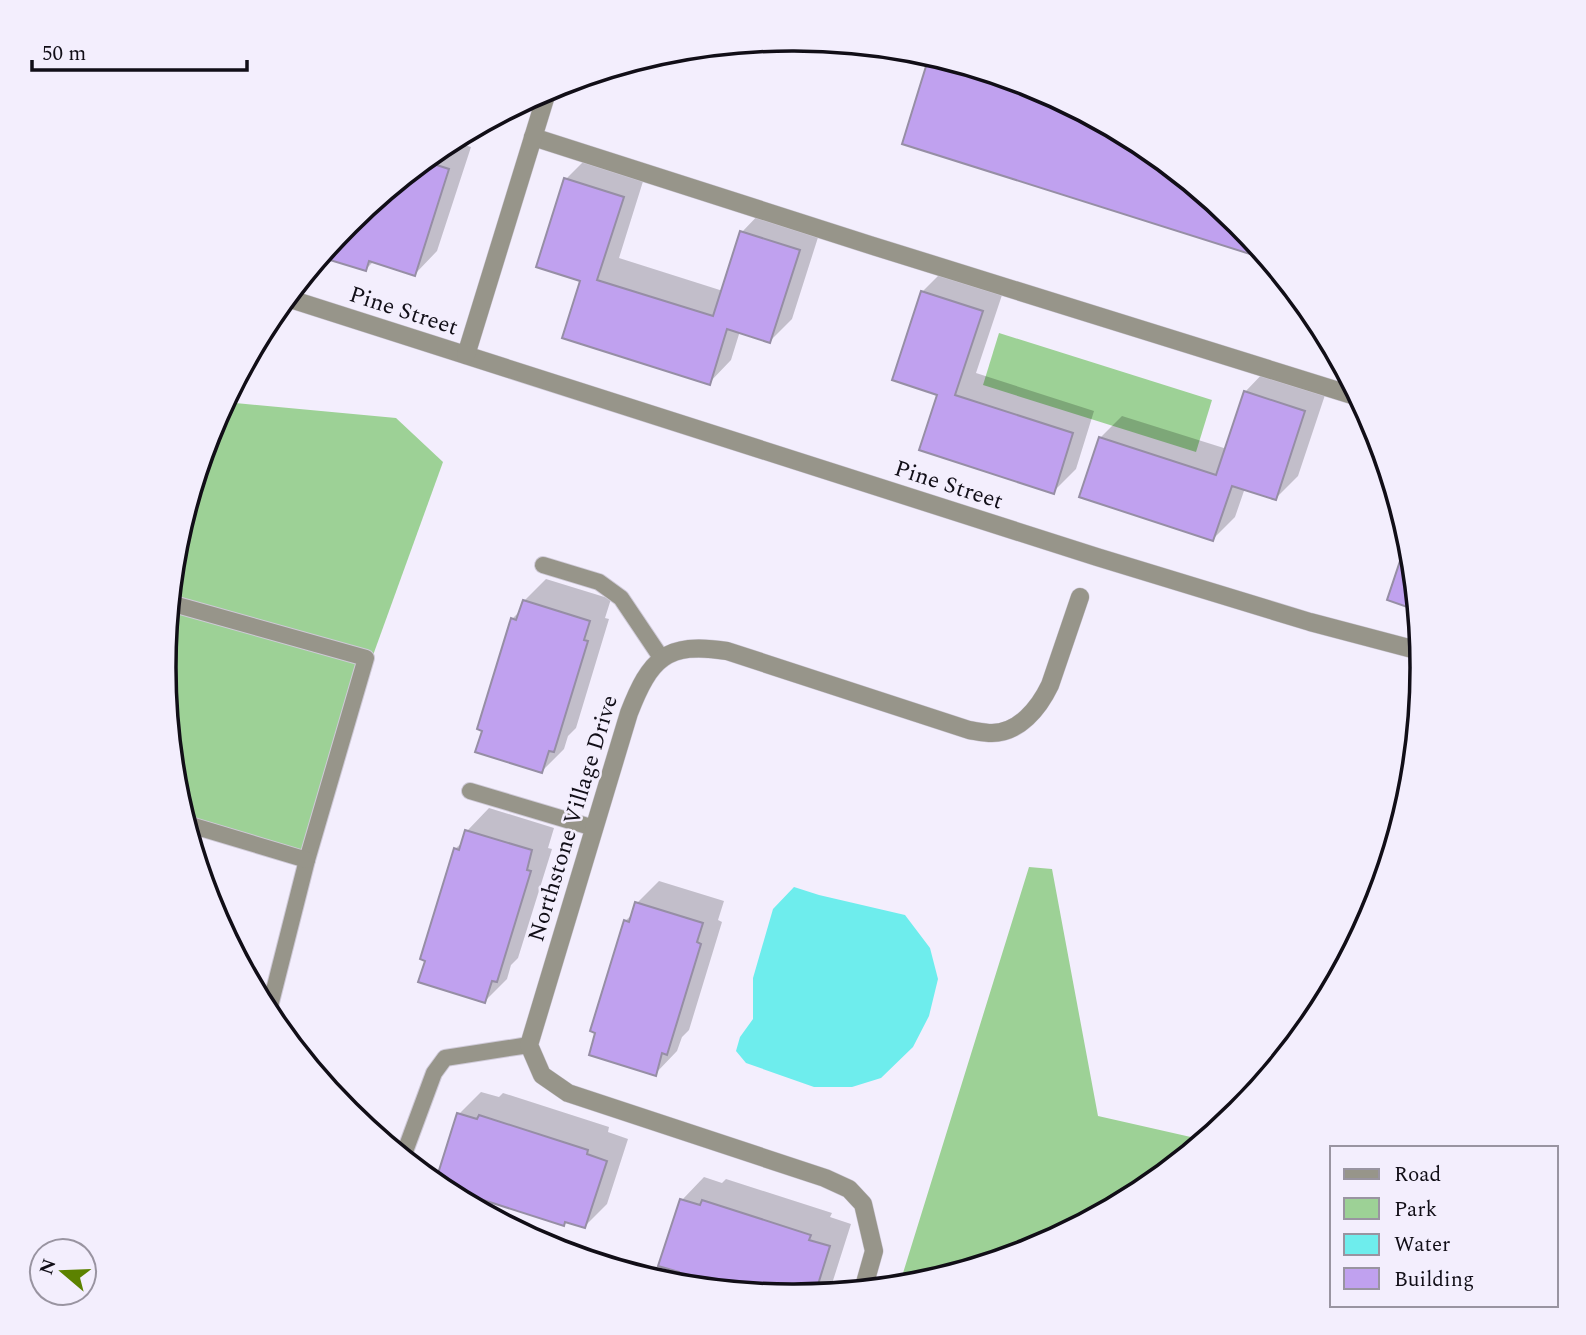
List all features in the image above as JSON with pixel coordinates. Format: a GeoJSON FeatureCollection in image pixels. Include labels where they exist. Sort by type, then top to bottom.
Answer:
{"type":"FeatureCollection","features":[{"type":"Feature","properties":{"kind":"street","name":"Pine Street"},"geometry":{"type":"LineString","coordinates":[[466,355],[543,104]]}},
{"type":"Feature","properties":{"kind":"street"},"geometry":{"type":"LineString","coordinates":[[533,137],[1345,393]]}},
{"type":"Feature","properties":{"kind":"street","name":"Pine Street"},"geometry":{"type":"LineString","coordinates":[[297,301],[1097,557],[1310,622],[1409,648]]}},
{"type":"Feature","properties":{"kind":"street"},"geometry":{"type":"LineString","coordinates":[[662,659],[676,652],[701,647],[727,652],[969,730],[992,733],[1026,720],[1043,699],[1080,597]]}},
{"type":"Feature","properties":{"kind":"street","name":"Northstone Village Drive"},"geometry":{"type":"LineString","coordinates":[[529,1045],[629,713],[641,682],[654,664],[662,659]]}},
{"type":"Feature","properties":{"kind":"street"},"geometry":{"type":"LineString","coordinates":[[529,1045],[542,1075],[568,1093],[825,1178],[849,1189],[863,1203],[874,1251],[866,1280]]}},
{"type":"Feature","properties":{"kind":"lane"},"geometry":{"type":"LineString","coordinates":[[543,565],[599,582],[621,598],[662,659]]}},
{"type":"Feature","properties":{"kind":"lane"},"geometry":{"type":"LineString","coordinates":[[180,607],[366,658],[307,860],[272,997]]}},
{"type":"Feature","properties":{"kind":"lane"},"geometry":{"type":"LineString","coordinates":[[470,791],[594,828]]}},
{"type":"Feature","properties":{"kind":"lane"},"geometry":{"type":"LineString","coordinates":[[197,827],[307,860]]}},
{"type":"Feature","properties":{"kind":"lane"},"geometry":{"type":"LineString","coordinates":[[406,1148],[434,1073],[445,1058],[529,1045]]}},
{"type":"Feature","properties":{"kind":"green space"},"geometry":{"type":"Polygon","coordinates":[[[999,333],[1212,400],[1196,452],[983,385],[999,333]]]}},
{"type":"Feature","properties":{"kind":"green space"},"geometry":{"type":"Polygon","coordinates":[[[236,403],[396,418],[443,462],[301,854],[195,819],[182,748],[176,668],[188,547],[209,469],[236,403]]]}},
{"type":"Feature","properties":{"kind":"green space"},"geometry":{"type":"Polygon","coordinates":[[[1029,867],[1052,869],[1098,1116],[1192,1137],[1136,1180],[1066,1221],[991,1252],[903,1274],[1029,867]]]}},
{"type":"Feature","properties":{"kind":"water"},"geometry":{"type":"Polygon","coordinates":[[[794,887],[905,915],[930,948],[938,979],[929,1016],[913,1047],[881,1078],[852,1087],[814,1087],[746,1063],[736,1051],[740,1037],[753,1019],[753,978],[773,909],[794,887]]]}},
{"type":"Feature","properties":{"kind":"building"},"geometry":{"type":"Polygon","coordinates":[[[926,66],[978,79],[1066,114],[1136,155],[1200,204],[1251,254],[902,144],[926,66]]]}},
{"type":"Feature","properties":{"kind":"building"},"geometry":{"type":"Polygon","coordinates":[[[436,165],[449,169],[415,276],[369,261],[366,271],[330,260],[357,231],[418,178],[436,165]]]}},
{"type":"Feature","properties":{"kind":"building"},"geometry":{"type":"Polygon","coordinates":[[[564,178],[624,197],[597,280],[713,316],[740,231],[800,250],[770,343],[727,329],[710,385],[562,338],[580,281],[536,267],[564,178]]]}},
{"type":"Feature","properties":{"kind":"building"},"geometry":{"type":"Polygon","coordinates":[[[921,291],[983,311],[955,395],[1073,433],[1054,494],[919,450],[937,395],[892,380],[921,291]]]}},
{"type":"Feature","properties":{"kind":"building"},"geometry":{"type":"Polygon","coordinates":[[[1244,391],[1305,411],[1276,500],[1232,486],[1213,541],[1079,497],[1099,437],[1216,475],[1244,391]]]}},
{"type":"Feature","properties":{"kind":"building"},"geometry":{"type":"Polygon","coordinates":[[[1400,561],[1406,607],[1387,600],[1400,561]]]}},
{"type":"Feature","properties":{"kind":"building"},"geometry":{"type":"Polygon","coordinates":[[[523,600],[590,621],[584,640],[588,641],[554,752],[549,751],[542,773],[475,752],[482,731],[477,729],[511,618],[516,620],[523,600]]]}},
{"type":"Feature","properties":{"kind":"building"},"geometry":{"type":"Polygon","coordinates":[[[465,830],[532,850],[527,870],[531,871],[497,982],[492,981],[485,1003],[418,982],[425,961],[420,959],[454,848],[459,850],[465,830]]]}},
{"type":"Feature","properties":{"kind":"building"},"geometry":{"type":"Polygon","coordinates":[[[635,902],[703,923],[697,942],[701,944],[667,1055],[662,1053],[656,1076],[589,1055],[595,1033],[590,1031],[624,920],[629,922],[635,902]]]}},
{"type":"Feature","properties":{"kind":"building"},"geometry":{"type":"Polygon","coordinates":[[[457,1113],[477,1119],[479,1115],[588,1150],[587,1154],[607,1161],[585,1228],[565,1222],[564,1226],[481,1199],[439,1172],[457,1113]]]}},
{"type":"Feature","properties":{"kind":"building"},"geometry":{"type":"Polygon","coordinates":[[[680,1199],[700,1205],[702,1200],[811,1235],[809,1240],[830,1246],[818,1283],[753,1283],[712,1279],[658,1266],[680,1199]]]}}]}
